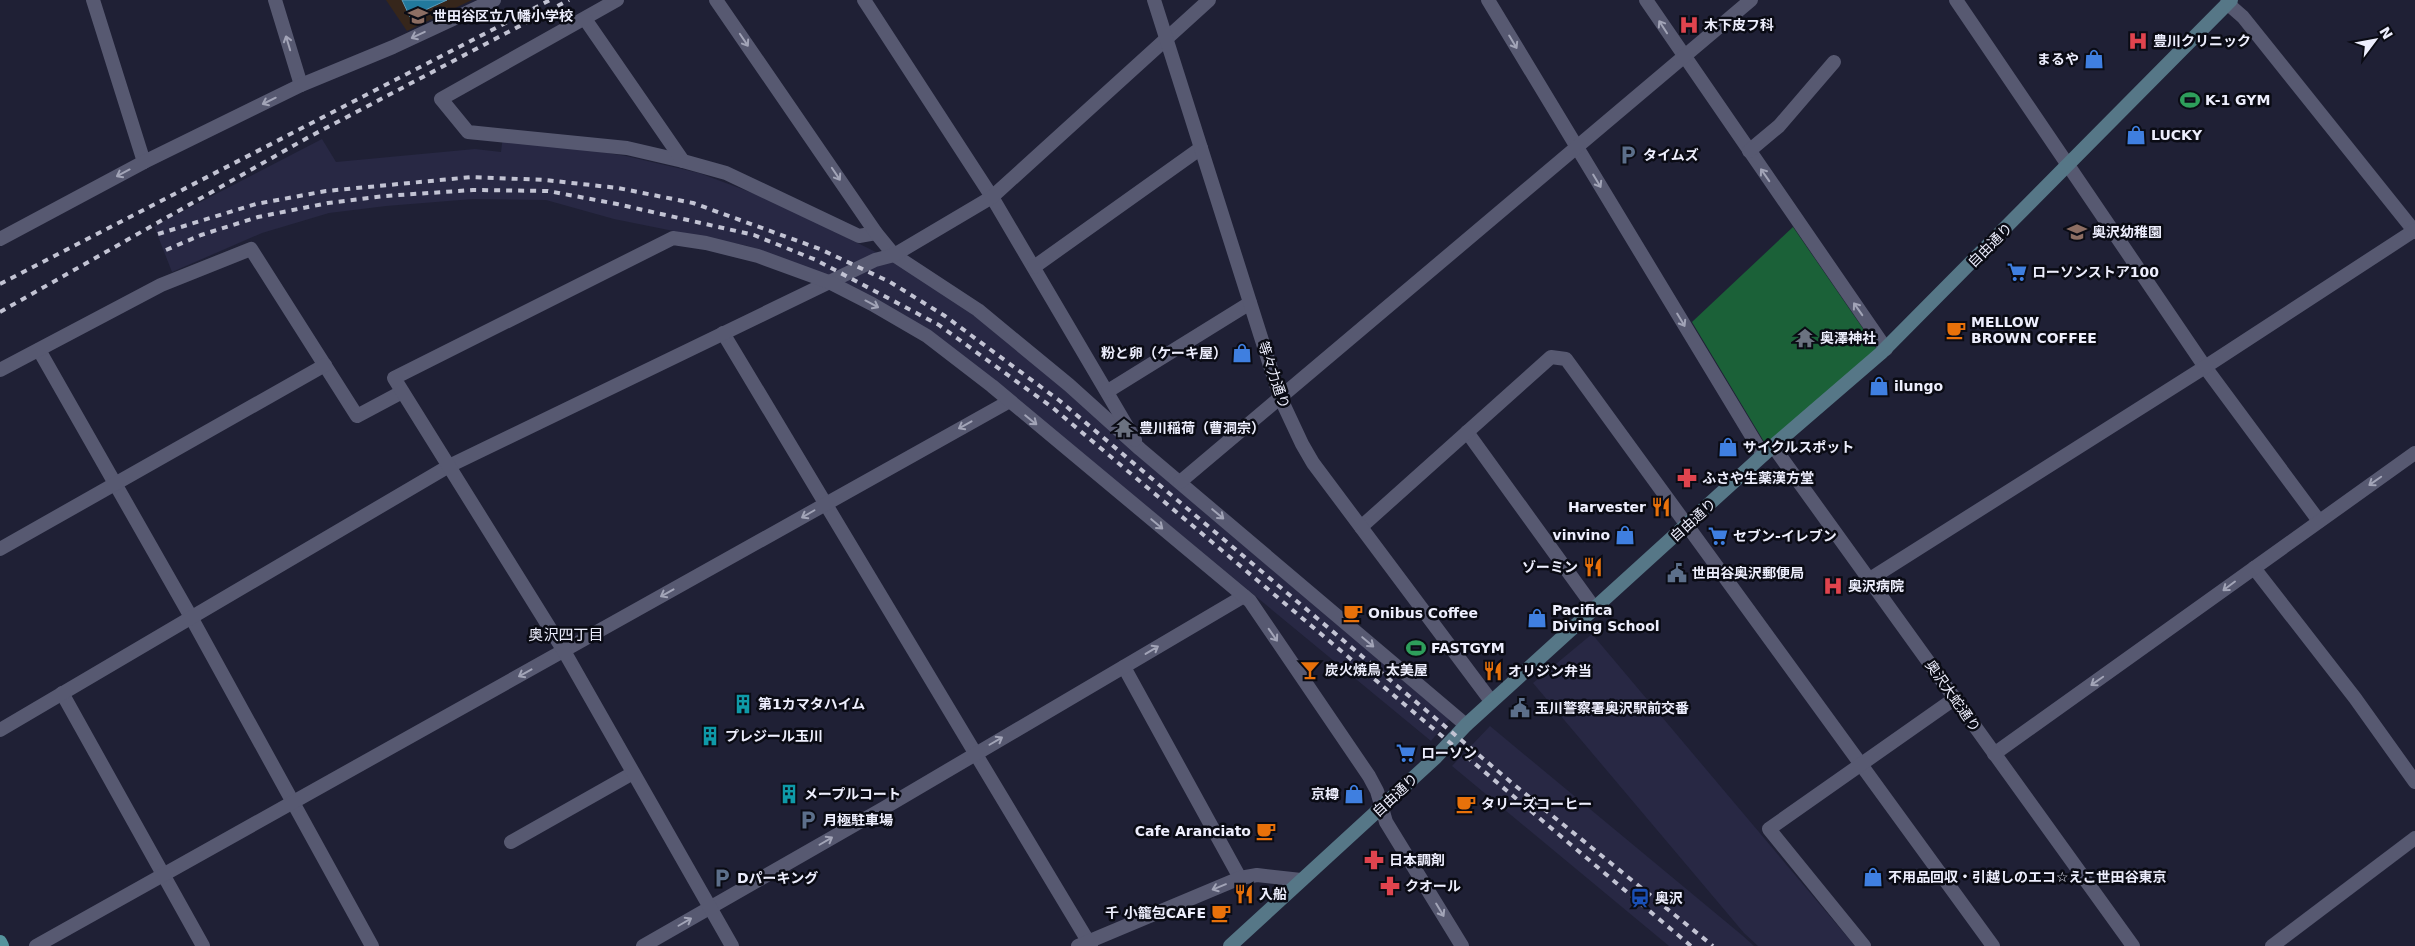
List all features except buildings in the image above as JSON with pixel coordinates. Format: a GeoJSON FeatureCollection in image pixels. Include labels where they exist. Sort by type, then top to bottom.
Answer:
{"type":"FeatureCollection","features":[{"type":"Feature","properties":{"kind":"main road","name":"自由通り"},"geometry":{"type":"LineString","coordinates":[[1230,946],[1436,757],[1466,724],[1491,701],[1687,526],[1768,450],[1886,349],[2229,2]]}},
{"type":"Feature","properties":{"kind":"main road"},"geometry":{"type":"LineString","coordinates":[[0,942],[2,946]]}},
{"type":"Feature","properties":{"kind":"street"},"geometry":{"type":"LineString","coordinates":[[93,0],[144,162]]}},
{"type":"Feature","properties":{"kind":"street"},"geometry":{"type":"LineString","coordinates":[[275,0],[301,85]]}},
{"type":"Feature","properties":{"kind":"street"},"geometry":{"type":"LineString","coordinates":[[0,239],[144,162],[301,85],[393,47],[494,0]]}},
{"type":"Feature","properties":{"kind":"street"},"geometry":{"type":"LineString","coordinates":[[617,0],[441,99],[468,132],[627,148],[683,161],[726,173],[859,236],[876,233]]}},
{"type":"Feature","properties":{"kind":"street"},"geometry":{"type":"LineString","coordinates":[[716,0],[876,233],[894,255],[978,310],[1070,385],[1140,449],[1466,724]]}},
{"type":"Feature","properties":{"kind":"street"},"geometry":{"type":"LineString","coordinates":[[864,0],[992,197],[1108,391],[1140,449]]}},
{"type":"Feature","properties":{"kind":"street","name":"等々力通り"},"geometry":{"type":"LineString","coordinates":[[1154,0],[1280,397],[1302,444],[1313,463],[1491,701]]}},
{"type":"Feature","properties":{"kind":"street"},"geometry":{"type":"LineString","coordinates":[[0,730],[449,466],[875,260],[894,255],[992,197],[1209,0]]}},
{"type":"Feature","properties":{"kind":"street","name":"奥沢大蛇通り"},"geometry":{"type":"LineString","coordinates":[[1488,0],[1576,147],[1768,450],[1870,579],[1954,699],[2133,946]]}},
{"type":"Feature","properties":{"kind":"street"},"geometry":{"type":"LineString","coordinates":[[1646,0],[1683,58],[1886,349]]}},
{"type":"Feature","properties":{"kind":"street"},"geometry":{"type":"LineString","coordinates":[[1180,482],[1751,0]]}},
{"type":"Feature","properties":{"kind":"street"},"geometry":{"type":"LineString","coordinates":[[1956,0],[2205,367],[2319,521]]}},
{"type":"Feature","properties":{"kind":"street"},"geometry":{"type":"LineString","coordinates":[[1870,579],[2205,367],[2415,231],[2229,2]]}},
{"type":"Feature","properties":{"kind":"street"},"geometry":{"type":"LineString","coordinates":[[585,19],[683,161]]}},
{"type":"Feature","properties":{"kind":"street"},"geometry":{"type":"LineString","coordinates":[[1749,151],[1779,126],[1834,62]]}},
{"type":"Feature","properties":{"kind":"street"},"geometry":{"type":"LineString","coordinates":[[1034,267],[1201,148]]}},
{"type":"Feature","properties":{"kind":"street"},"geometry":{"type":"LineString","coordinates":[[732,946],[564,650],[394,378],[673,238],[758,256],[829,282],[922,332],[992,386],[1008,402],[1244,596],[1364,768],[1377,791],[1386,822],[1462,946]]}},
{"type":"Feature","properties":{"kind":"street"},"geometry":{"type":"LineString","coordinates":[[0,370],[161,286],[251,249],[357,416],[402,392]]}},
{"type":"Feature","properties":{"kind":"street"},"geometry":{"type":"LineString","coordinates":[[1108,391],[1250,303]]}},
{"type":"Feature","properties":{"kind":"street"},"geometry":{"type":"LineString","coordinates":[[723,333],[975,753],[1086,944],[1240,878],[1257,876],[1301,880]]}},
{"type":"Feature","properties":{"kind":"street"},"geometry":{"type":"LineString","coordinates":[[39,350],[191,618],[372,946]]}},
{"type":"Feature","properties":{"kind":"street"},"geometry":{"type":"LineString","coordinates":[[1361,528],[1551,357],[1566,359],[1993,946]]}},
{"type":"Feature","properties":{"kind":"street"},"geometry":{"type":"LineString","coordinates":[[0,549],[325,365]]}},
{"type":"Feature","properties":{"kind":"street"},"geometry":{"type":"LineString","coordinates":[[36,946],[1008,402]]}},
{"type":"Feature","properties":{"kind":"street"},"geometry":{"type":"LineString","coordinates":[[1467,432],[1594,609]]}},
{"type":"Feature","properties":{"kind":"street"},"geometry":{"type":"LineString","coordinates":[[1994,754],[2415,453]]}},
{"type":"Feature","properties":{"kind":"street"},"geometry":{"type":"LineString","coordinates":[[2254,568],[2355,698],[2415,782]]}},
{"type":"Feature","properties":{"kind":"street"},"geometry":{"type":"LineString","coordinates":[[643,946],[876,813],[1244,596]]}},
{"type":"Feature","properties":{"kind":"street"},"geometry":{"type":"LineString","coordinates":[[1124,667],[1240,878]]}},
{"type":"Feature","properties":{"kind":"street"},"geometry":{"type":"LineString","coordinates":[[62,693],[203,946]]}},
{"type":"Feature","properties":{"kind":"street"},"geometry":{"type":"LineString","coordinates":[[1864,946],[1769,830],[1954,699]]}},
{"type":"Feature","properties":{"kind":"street"},"geometry":{"type":"LineString","coordinates":[[511,842],[633,773]]}},
{"type":"Feature","properties":{"kind":"street"},"geometry":{"type":"LineString","coordinates":[[2272,946],[2415,838]]}},
{"type":"Feature","properties":{"kind":"shaded area","name":"世田谷区立八幡小学校"},"geometry":{"type":"Polygon","coordinates":[[[386,0],[472,0],[407,31],[386,0]]]}},
{"type":"Feature","properties":{"kind":"shaded area"},"geometry":{"type":"Polygon","coordinates":[[[402,0],[447,0],[410,17],[402,0]]]}},
{"type":"Feature","properties":{"kind":"shaded area"},"geometry":{"type":"Polygon","coordinates":[[[503,136],[626,156],[699,173],[769,199],[896,262],[956,301],[1016,348],[1451,717],[1431,741],[991,378],[811,270],[748,246],[614,219],[546,200],[473,199],[329,213],[262,233],[172,272],[154,226],[322,139],[336,162],[475,149],[501,152],[503,136]]]}},
{"type":"Feature","properties":{"kind":"shaded area"},"geometry":{"type":"Polygon","coordinates":[[[1592,634],[1855,946],[1758,946],[1744,933],[1533,683],[1592,634]]]}},
{"type":"Feature","properties":{"kind":"shaded area"},"geometry":{"type":"Polygon","coordinates":[[[1490,726],[1754,946],[1669,946],[1452,766],[1490,726]]]}},
{"type":"Feature","properties":{"kind":"green space"},"geometry":{"type":"Polygon","coordinates":[[[1793,227],[1877,349],[1766,445],[1692,322],[1793,227]]]}},
{"type":"Feature","properties":{"kind":"railway"},"geometry":{"type":"LineString","coordinates":[[0,284],[550,0]]}},
{"type":"Feature","properties":{"kind":"railway"},"geometry":{"type":"LineString","coordinates":[[0,312],[307,138],[569,0]]}},
{"type":"Feature","properties":{"kind":"railway"},"geometry":{"type":"LineString","coordinates":[[158,234],[256,204],[326,191],[472,177],[545,180],[618,188],[693,203],[820,249],[890,282],[945,316],[1060,401],[1512,783],[1713,946]]}},
{"type":"Feature","properties":{"kind":"railway"},"geometry":{"type":"LineString","coordinates":[[166,250],[201,235],[258,217],[328,203],[385,196],[473,190],[548,191],[617,204],[754,235],[816,260],[939,325],[1053,408],[1691,946]]}},
{"type":"Feature","properties":{"kind":"place","name":"世田谷区立八幡小学校"},"geometry":{"type":"Point","coordinates":[418,16]}},
{"type":"Feature","properties":{"kind":"place","name":"木下皮フ科"},"geometry":{"type":"Point","coordinates":[1689,25]}},
{"type":"Feature","properties":{"kind":"place","name":"豊川クリニック"},"geometry":{"type":"Point","coordinates":[2138,41]}},
{"type":"Feature","properties":{"kind":"place","name":"まるや"},"geometry":{"type":"Point","coordinates":[2094,59]}},
{"type":"Feature","properties":{"kind":"place","name":"K-1 GYM"},"geometry":{"type":"Point","coordinates":[2190,100]}},
{"type":"Feature","properties":{"kind":"place","name":"LUCKY"},"geometry":{"type":"Point","coordinates":[2136,135]}},
{"type":"Feature","properties":{"kind":"place","name":"タイムズ"},"geometry":{"type":"Point","coordinates":[1628,155]}},
{"type":"Feature","properties":{"kind":"place","name":"奥沢幼稚園"},"geometry":{"type":"Point","coordinates":[2077,232]}},
{"type":"Feature","properties":{"kind":"place","name":"ローソンストア100"},"geometry":{"type":"Point","coordinates":[2017,272]}},
{"type":"Feature","properties":{"kind":"place","name":"MELLOW BROWN COFFEE"},"geometry":{"type":"Point","coordinates":[1956,330]}},
{"type":"Feature","properties":{"kind":"place","name":"奥澤神社"},"geometry":{"type":"Point","coordinates":[1805,338]}},
{"type":"Feature","properties":{"kind":"place","name":"粉と卵（ケーキ屋）"},"geometry":{"type":"Point","coordinates":[1242,353]}},
{"type":"Feature","properties":{"kind":"place","name":"ilungo"},"geometry":{"type":"Point","coordinates":[1879,386]}},
{"type":"Feature","properties":{"kind":"place","name":"豊川稲荷（曹洞宗）"},"geometry":{"type":"Point","coordinates":[1124,428]}},
{"type":"Feature","properties":{"kind":"place","name":"サイクルスポット"},"geometry":{"type":"Point","coordinates":[1728,447]}},
{"type":"Feature","properties":{"kind":"place","name":"ふさや生薬漢方堂"},"geometry":{"type":"Point","coordinates":[1687,478]}},
{"type":"Feature","properties":{"kind":"place","name":"Harvester"},"geometry":{"type":"Point","coordinates":[1661,507]}},
{"type":"Feature","properties":{"kind":"place","name":"vinvino"},"geometry":{"type":"Point","coordinates":[1625,535]}},
{"type":"Feature","properties":{"kind":"place","name":"セブン-イレブン"},"geometry":{"type":"Point","coordinates":[1718,536]}},
{"type":"Feature","properties":{"kind":"place","name":"ゾーミン"},"geometry":{"type":"Point","coordinates":[1593,567]}},
{"type":"Feature","properties":{"kind":"place","name":"世田谷奥沢郵便局"},"geometry":{"type":"Point","coordinates":[1677,573]}},
{"type":"Feature","properties":{"kind":"place","name":"奥沢病院"},"geometry":{"type":"Point","coordinates":[1833,586]}},
{"type":"Feature","properties":{"kind":"place","name":"Onibus Coffee"},"geometry":{"type":"Point","coordinates":[1353,613]}},
{"type":"Feature","properties":{"kind":"place","name":"Pacifica Diving School"},"geometry":{"type":"Point","coordinates":[1537,618]}},
{"type":"Feature","properties":{"kind":"place","name":"FASTGYM"},"geometry":{"type":"Point","coordinates":[1416,648]}},
{"type":"Feature","properties":{"kind":"place","name":"炭火焼鳥 太美屋"},"geometry":{"type":"Point","coordinates":[1310,670]}},
{"type":"Feature","properties":{"kind":"place","name":"オリジン弁当"},"geometry":{"type":"Point","coordinates":[1493,671]}},
{"type":"Feature","properties":{"kind":"place","name":"第1カマタハイム"},"geometry":{"type":"Point","coordinates":[743,704]}},
{"type":"Feature","properties":{"kind":"place","name":"玉川警察署奥沢駅前交番"},"geometry":{"type":"Point","coordinates":[1520,708]}},
{"type":"Feature","properties":{"kind":"place","name":"プレジール玉川"},"geometry":{"type":"Point","coordinates":[710,736]}},
{"type":"Feature","properties":{"kind":"place","name":"ローソン"},"geometry":{"type":"Point","coordinates":[1406,753]}},
{"type":"Feature","properties":{"kind":"place","name":"メープルコート"},"geometry":{"type":"Point","coordinates":[789,794]}},
{"type":"Feature","properties":{"kind":"place","name":"京樽"},"geometry":{"type":"Point","coordinates":[1354,794]}},
{"type":"Feature","properties":{"kind":"place","name":"タリーズコーヒー"},"geometry":{"type":"Point","coordinates":[1466,804]}},
{"type":"Feature","properties":{"kind":"place","name":"月極駐車場"},"geometry":{"type":"Point","coordinates":[808,820]}},
{"type":"Feature","properties":{"kind":"place","name":"Cafe Aranciato"},"geometry":{"type":"Point","coordinates":[1266,831]}},
{"type":"Feature","properties":{"kind":"place","name":"日本調剤"},"geometry":{"type":"Point","coordinates":[1374,860]}},
{"type":"Feature","properties":{"kind":"place","name":"不用品回収・引越しのエコ☆えこ世田谷東京"},"geometry":{"type":"Point","coordinates":[1873,877]}},
{"type":"Feature","properties":{"kind":"place","name":"Dパーキング"},"geometry":{"type":"Point","coordinates":[722,878]}},
{"type":"Feature","properties":{"kind":"place","name":"クオール"},"geometry":{"type":"Point","coordinates":[1390,886]}},
{"type":"Feature","properties":{"kind":"place","name":"入船"},"geometry":{"type":"Point","coordinates":[1244,894]}},
{"type":"Feature","properties":{"kind":"place","name":"奥沢"},"geometry":{"type":"Point","coordinates":[1640,898]}},
{"type":"Feature","properties":{"kind":"place","name":"千 小籠包CAFE"},"geometry":{"type":"Point","coordinates":[1221,913]}},
{"type":"Feature","properties":{"kind":"district","name":"奥沢四丁目"},"geometry":{"type":"Point","coordinates":[566,635]}}]}
